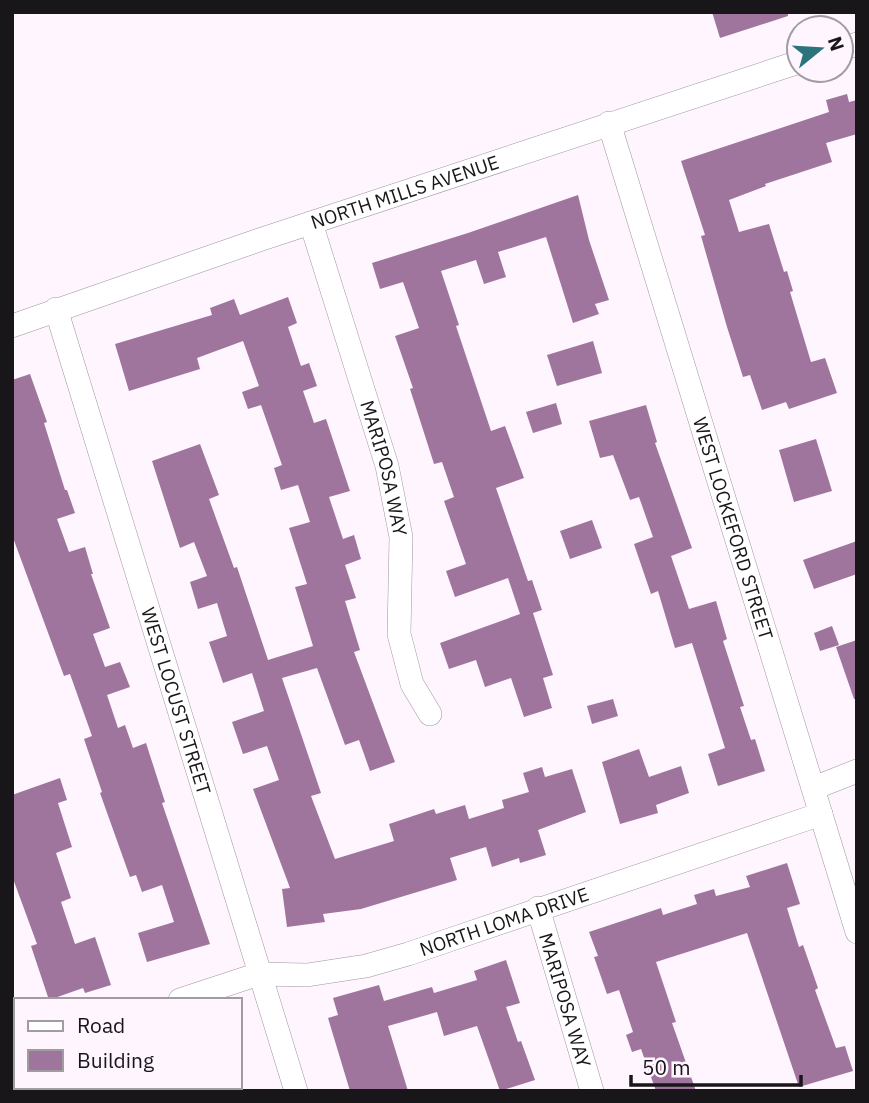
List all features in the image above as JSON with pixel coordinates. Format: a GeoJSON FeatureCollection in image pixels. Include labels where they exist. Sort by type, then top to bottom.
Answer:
{"type":"FeatureCollection","features":[{"type":"Feature","properties":{"kind":"street","name":"NORTH MILLS AVENUE"},"geometry":{"type":"LineString","coordinates":[[12,326],[311,223],[785,67]]}},
{"type":"Feature","properties":{"kind":"street","name":"WEST LOCKEFORD STREET"},"geometry":{"type":"LineString","coordinates":[[608,124],[857,932]]}},
{"type":"Feature","properties":{"kind":"street","name":"MARIPOSA WAY"},"geometry":{"type":"LineString","coordinates":[[311,223],[387,466],[401,537],[399,634],[412,684],[430,714]]}},
{"type":"Feature","properties":{"kind":"street","name":"WEST LOCUST STREET"},"geometry":{"type":"LineString","coordinates":[[56,309],[296,1091]]}},
{"type":"Feature","properties":{"kind":"street"},"geometry":{"type":"LineString","coordinates":[[814,788],[857,771]]}},
{"type":"Feature","properties":{"kind":"street","name":"NORTH LOMA DRIVE"},"geometry":{"type":"LineString","coordinates":[[186,998],[259,974],[307,975],[366,965],[408,954],[821,814]]}},
{"type":"Feature","properties":{"kind":"street","name":"MARIPOSA WAY"},"geometry":{"type":"LineString","coordinates":[[538,908],[592,1091]]}},
{"type":"Feature","properties":{"kind":"building"},"geometry":{"type":"Polygon","coordinates":[[[712,12],[788,12],[785,17],[720,38],[712,12]]]}},
{"type":"Feature","properties":{"kind":"building"},"geometry":{"type":"Polygon","coordinates":[[[847,94],[849,102],[857,100],[857,134],[826,143],[832,162],[765,184],[766,186],[729,200],[739,232],[769,224],[784,272],[787,271],[793,291],[790,292],[811,362],[825,358],[837,393],[789,409],[786,402],[762,410],[750,375],[743,377],[701,236],[705,235],[681,161],[829,112],[826,100],[847,94]]]}},
{"type":"Feature","properties":{"kind":"building"},"geometry":{"type":"Polygon","coordinates":[[[578,195],[589,240],[609,300],[595,304],[599,314],[573,323],[546,237],[498,252],[506,277],[484,284],[476,260],[441,271],[491,431],[505,426],[524,478],[496,488],[528,581],[532,580],[542,610],[533,613],[553,675],[543,678],[552,708],[524,717],[511,678],[485,687],[476,660],[449,669],[440,643],[520,614],[508,578],[455,597],[446,571],[466,564],[444,501],[454,497],[442,462],[434,464],[395,336],[419,328],[403,282],[380,289],[372,263],[578,195]]]}},
{"type":"Feature","properties":{"kind":"building"},"geometry":{"type":"Polygon","coordinates":[[[288,297],[297,323],[288,327],[301,366],[309,363],[317,386],[303,391],[314,423],[326,419],[350,491],[329,497],[343,539],[354,535],[361,559],[345,565],[356,598],[345,601],[360,650],[354,652],[395,762],[370,771],[359,740],[345,745],[317,668],[282,678],[321,793],[311,796],[335,859],[394,841],[389,824],[434,809],[436,814],[465,805],[469,819],[504,808],[502,800],[529,792],[523,773],[542,767],[545,777],[572,769],[586,812],[538,830],[546,855],[520,863],[519,858],[492,867],[486,847],[450,858],[457,880],[361,909],[323,914],[325,922],[287,927],[282,889],[290,888],[253,789],[279,780],[267,746],[243,754],[232,722],[264,711],[252,673],[223,683],[209,642],[227,636],[217,603],[198,609],[190,582],[207,576],[194,542],[180,548],[152,461],[200,444],[219,495],[209,499],[234,568],[237,567],[268,660],[313,646],[295,587],[307,584],[289,528],[310,522],[298,485],[281,490],[274,468],[282,465],[261,405],[248,409],[242,392],[259,386],[243,341],[197,358],[200,369],[129,391],[115,344],[212,315],[210,308],[234,299],[240,315],[288,297]]]}},
{"type":"Feature","properties":{"kind":"building"},"geometry":{"type":"Polygon","coordinates":[[[593,341],[602,373],[557,386],[547,355],[593,341]]]}},
{"type":"Feature","properties":{"kind":"building"},"geometry":{"type":"Polygon","coordinates":[[[30,374],[47,422],[44,423],[65,490],[75,513],[57,519],[69,552],[85,547],[91,574],[110,628],[93,634],[105,667],[120,662],[130,687],[107,695],[118,728],[125,725],[133,748],[146,743],[165,802],[162,803],[210,944],[147,962],[138,933],[174,922],[162,885],[142,892],[136,875],[130,877],[84,739],[92,736],[70,674],[64,676],[12,535],[12,380],[30,374]]]}},
{"type":"Feature","properties":{"kind":"building"},"geometry":{"type":"Polygon","coordinates":[[[556,403],[562,424],[533,433],[526,412],[556,403]]]}},
{"type":"Feature","properties":{"kind":"building"},"geometry":{"type":"Polygon","coordinates":[[[646,405],[657,442],[655,443],[692,548],[671,556],[689,609],[716,601],[727,639],[723,641],[744,706],[740,707],[751,740],[755,739],[765,771],[718,786],[708,754],[725,748],[692,643],[675,648],[658,591],[651,594],[634,544],[653,537],[639,497],[630,500],[613,455],[600,458],[589,421],[646,405]]]}},
{"type":"Feature","properties":{"kind":"building"},"geometry":{"type":"Polygon","coordinates":[[[816,439],[832,491],[794,502],[779,450],[816,439]]]}},
{"type":"Feature","properties":{"kind":"building"},"geometry":{"type":"Polygon","coordinates":[[[592,520],[602,548],[570,559],[560,531],[592,520]]]}},
{"type":"Feature","properties":{"kind":"building"},"geometry":{"type":"Polygon","coordinates":[[[857,541],[857,574],[814,589],[803,560],[857,541]]]}},
{"type":"Feature","properties":{"kind":"building"},"geometry":{"type":"Polygon","coordinates":[[[832,626],[839,645],[820,651],[814,633],[832,626]]]}},
{"type":"Feature","properties":{"kind":"building"},"geometry":{"type":"Polygon","coordinates":[[[857,640],[857,699],[854,699],[836,647],[857,640]]]}},
{"type":"Feature","properties":{"kind":"building"},"geometry":{"type":"Polygon","coordinates":[[[613,699],[618,716],[592,724],[587,706],[613,699]]]}},
{"type":"Feature","properties":{"kind":"building"},"geometry":{"type":"Polygon","coordinates":[[[639,749],[649,777],[681,766],[689,793],[656,805],[658,813],[620,824],[602,762],[639,749]]]}},
{"type":"Feature","properties":{"kind":"building"},"geometry":{"type":"Polygon","coordinates":[[[60,778],[67,800],[58,803],[72,847],[56,853],[71,898],[61,902],[75,944],[95,937],[111,985],[85,993],[83,988],[48,998],[31,946],[37,944],[12,876],[12,795],[60,778]]]}},
{"type":"Feature","properties":{"kind":"building"},"geometry":{"type":"Polygon","coordinates":[[[787,863],[800,904],[787,908],[799,947],[803,945],[818,988],[815,990],[836,1048],[845,1046],[853,1071],[799,1087],[747,933],[656,962],[676,1022],[672,1023],[696,1091],[656,1091],[641,1049],[632,1052],[626,1035],[633,1032],[619,990],[607,994],[594,957],[598,956],[589,932],[661,908],[663,915],[697,904],[694,895],[714,889],[716,896],[750,887],[746,876],[787,863]]]}},
{"type":"Feature","properties":{"kind":"building"},"geometry":{"type":"Polygon","coordinates":[[[506,960],[520,1003],[506,1007],[535,1080],[500,1091],[477,1026],[444,1036],[437,1012],[388,1026],[408,1091],[350,1091],[328,1018],[338,1015],[333,998],[379,985],[384,1001],[432,987],[434,993],[477,980],[474,971],[506,960]]]}}]}
